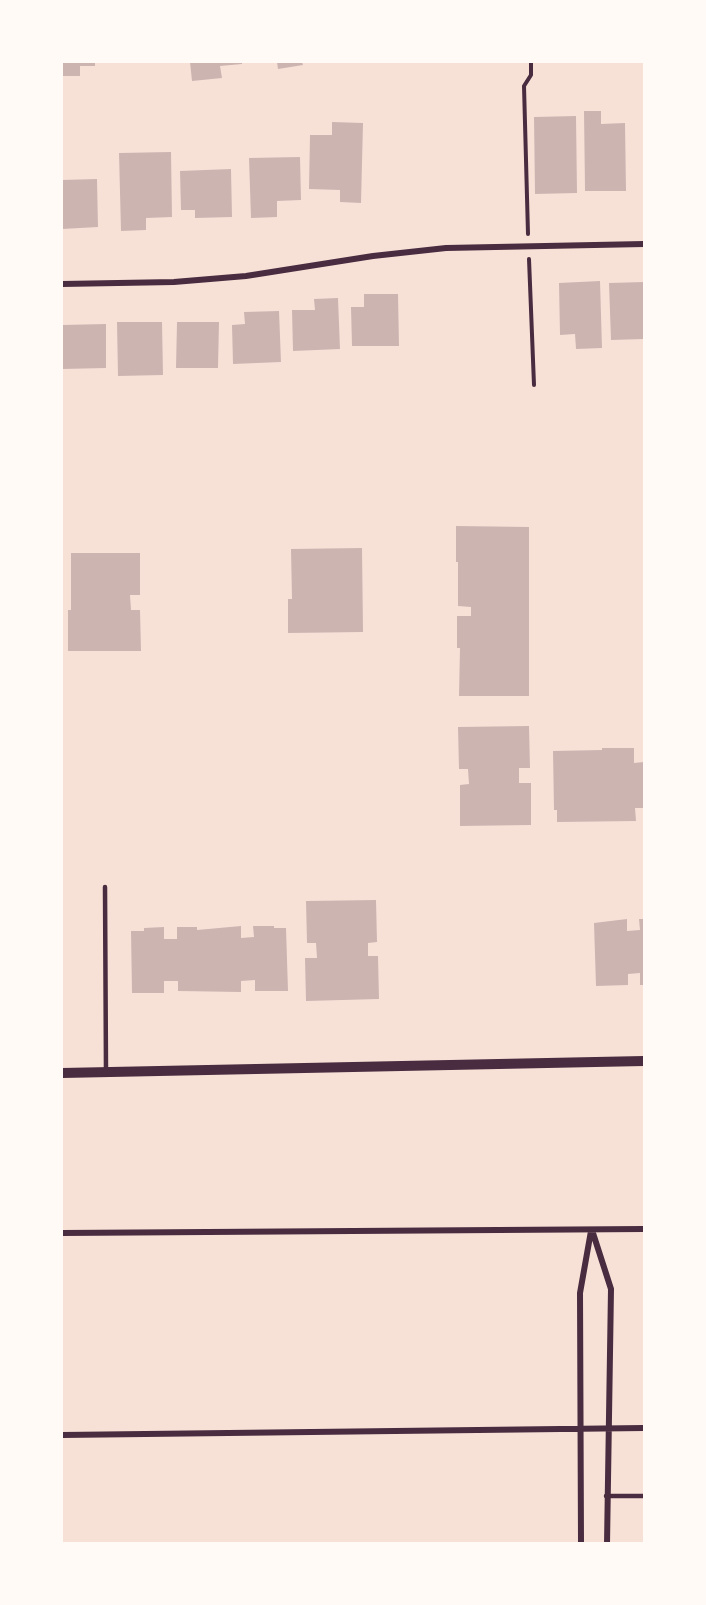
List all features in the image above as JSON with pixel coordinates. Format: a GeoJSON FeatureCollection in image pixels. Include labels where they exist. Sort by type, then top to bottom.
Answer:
{"type":"FeatureCollection","features":[{"type":"Feature","properties":{"kind":"street"},"geometry":{"type":"LineString","coordinates":[[62,284],[174,282],[246,276],[373,256],[446,249],[645,244]]}},
{"type":"Feature","properties":{"kind":"street"},"geometry":{"type":"LineString","coordinates":[[62,1073],[645,1061]]}},
{"type":"Feature","properties":{"kind":"street"},"geometry":{"type":"LineString","coordinates":[[62,1233],[645,1229]]}},
{"type":"Feature","properties":{"kind":"street"},"geometry":{"type":"LineString","coordinates":[[592,1230],[611,1289],[607,1544]]}},
{"type":"Feature","properties":{"kind":"street"},"geometry":{"type":"LineString","coordinates":[[581,1544],[579,1293],[592,1230]]}},
{"type":"Feature","properties":{"kind":"street"},"geometry":{"type":"LineString","coordinates":[[62,1436],[645,1428]]}},
{"type":"Feature","properties":{"kind":"lane"},"geometry":{"type":"LineString","coordinates":[[105,887],[106,1073]]}},
{"type":"Feature","properties":{"kind":"lane"},"geometry":{"type":"LineString","coordinates":[[606,1496],[645,1496]]}},
{"type":"Feature","properties":{"kind":"path"},"geometry":{"type":"LineString","coordinates":[[531,62],[531,75],[524,86],[534,385]]}},
{"type":"Feature","properties":{"kind":"building"},"geometry":{"type":"Polygon","coordinates":[[[62,62],[95,62],[95,66],[80,66],[80,76],[63,76],[62,62]]]}},
{"type":"Feature","properties":{"kind":"building"},"geometry":{"type":"Polygon","coordinates":[[[190,62],[242,62],[242,64],[220,66],[222,78],[192,81],[190,62]]]}},
{"type":"Feature","properties":{"kind":"building"},"geometry":{"type":"Polygon","coordinates":[[[277,62],[302,62],[303,65],[278,69],[277,62]]]}},
{"type":"Feature","properties":{"kind":"building"},"geometry":{"type":"Polygon","coordinates":[[[584,111],[601,111],[601,124],[625,123],[626,191],[585,191],[584,111]]]}},
{"type":"Feature","properties":{"kind":"building"},"geometry":{"type":"Polygon","coordinates":[[[576,116],[577,193],[535,194],[534,117],[576,116]]]}},
{"type":"Feature","properties":{"kind":"building"},"geometry":{"type":"Polygon","coordinates":[[[332,122],[363,123],[361,203],[340,202],[340,190],[309,189],[310,135],[332,135],[332,122]]]}},
{"type":"Feature","properties":{"kind":"building"},"geometry":{"type":"Polygon","coordinates":[[[171,152],[172,217],[146,218],[146,230],[121,231],[119,153],[171,152]]]}},
{"type":"Feature","properties":{"kind":"building"},"geometry":{"type":"Polygon","coordinates":[[[300,157],[301,200],[277,201],[277,217],[251,218],[249,158],[300,157]]]}},
{"type":"Feature","properties":{"kind":"building"},"geometry":{"type":"Polygon","coordinates":[[[231,169],[232,217],[195,218],[195,210],[181,210],[180,171],[231,169]]]}},
{"type":"Feature","properties":{"kind":"building"},"geometry":{"type":"Polygon","coordinates":[[[97,179],[98,227],[62,229],[62,180],[97,179]]]}},
{"type":"Feature","properties":{"kind":"building"},"geometry":{"type":"Polygon","coordinates":[[[600,281],[602,348],[576,349],[575,334],[560,335],[559,283],[600,281]]]}},
{"type":"Feature","properties":{"kind":"building"},"geometry":{"type":"Polygon","coordinates":[[[644,282],[644,339],[611,340],[609,283],[644,282]]]}},
{"type":"Feature","properties":{"kind":"building"},"geometry":{"type":"Polygon","coordinates":[[[364,294],[398,294],[399,346],[352,346],[351,307],[364,307],[364,294]]]}},
{"type":"Feature","properties":{"kind":"building"},"geometry":{"type":"Polygon","coordinates":[[[338,298],[340,349],[293,351],[292,310],[315,310],[314,299],[338,298]]]}},
{"type":"Feature","properties":{"kind":"building"},"geometry":{"type":"Polygon","coordinates":[[[279,311],[281,362],[233,364],[232,325],[245,324],[244,312],[279,311]]]}},
{"type":"Feature","properties":{"kind":"building"},"geometry":{"type":"Polygon","coordinates":[[[117,322],[162,322],[163,375],[118,376],[117,322]]]}},
{"type":"Feature","properties":{"kind":"building"},"geometry":{"type":"Polygon","coordinates":[[[177,322],[219,322],[218,368],[176,368],[177,322]]]}},
{"type":"Feature","properties":{"kind":"building"},"geometry":{"type":"Polygon","coordinates":[[[106,324],[106,368],[62,369],[62,325],[106,324]]]}},
{"type":"Feature","properties":{"kind":"building"},"geometry":{"type":"Polygon","coordinates":[[[456,526],[529,527],[529,696],[459,696],[460,648],[457,648],[457,616],[471,616],[471,607],[458,606],[456,526]]]}},
{"type":"Feature","properties":{"kind":"building"},"geometry":{"type":"Polygon","coordinates":[[[362,548],[363,632],[288,633],[288,599],[292,599],[291,549],[362,548]]]}},
{"type":"Feature","properties":{"kind":"building"},"geometry":{"type":"Polygon","coordinates":[[[71,553],[140,553],[140,595],[130,595],[131,610],[140,610],[141,651],[68,651],[71,553]]]}},
{"type":"Feature","properties":{"kind":"building"},"geometry":{"type":"Polygon","coordinates":[[[529,726],[530,768],[519,768],[519,783],[531,783],[531,825],[460,826],[460,785],[469,784],[468,769],[459,769],[458,727],[529,726]]]}},
{"type":"Feature","properties":{"kind":"building"},"geometry":{"type":"Polygon","coordinates":[[[602,748],[634,748],[634,763],[644,762],[644,808],[635,808],[636,821],[557,822],[557,810],[554,810],[553,751],[602,750],[602,748]]]}},
{"type":"Feature","properties":{"kind":"building"},"geometry":{"type":"Polygon","coordinates":[[[376,900],[377,942],[368,943],[368,956],[378,956],[379,999],[306,1001],[305,958],[317,958],[316,943],[307,943],[306,901],[376,900]]]}},
{"type":"Feature","properties":{"kind":"building"},"geometry":{"type":"Polygon","coordinates":[[[627,919],[627,931],[640,930],[639,919],[644,919],[644,985],[640,985],[640,973],[628,974],[628,985],[596,986],[594,923],[627,919]]]}},
{"type":"Feature","properties":{"kind":"building"},"geometry":{"type":"Polygon","coordinates":[[[241,926],[241,938],[254,937],[253,926],[286,928],[288,991],[255,991],[255,980],[241,981],[241,992],[178,991],[178,981],[164,981],[164,993],[132,993],[131,931],[164,927],[164,939],[177,939],[177,927],[197,927],[197,930],[241,926]]]}}]}
